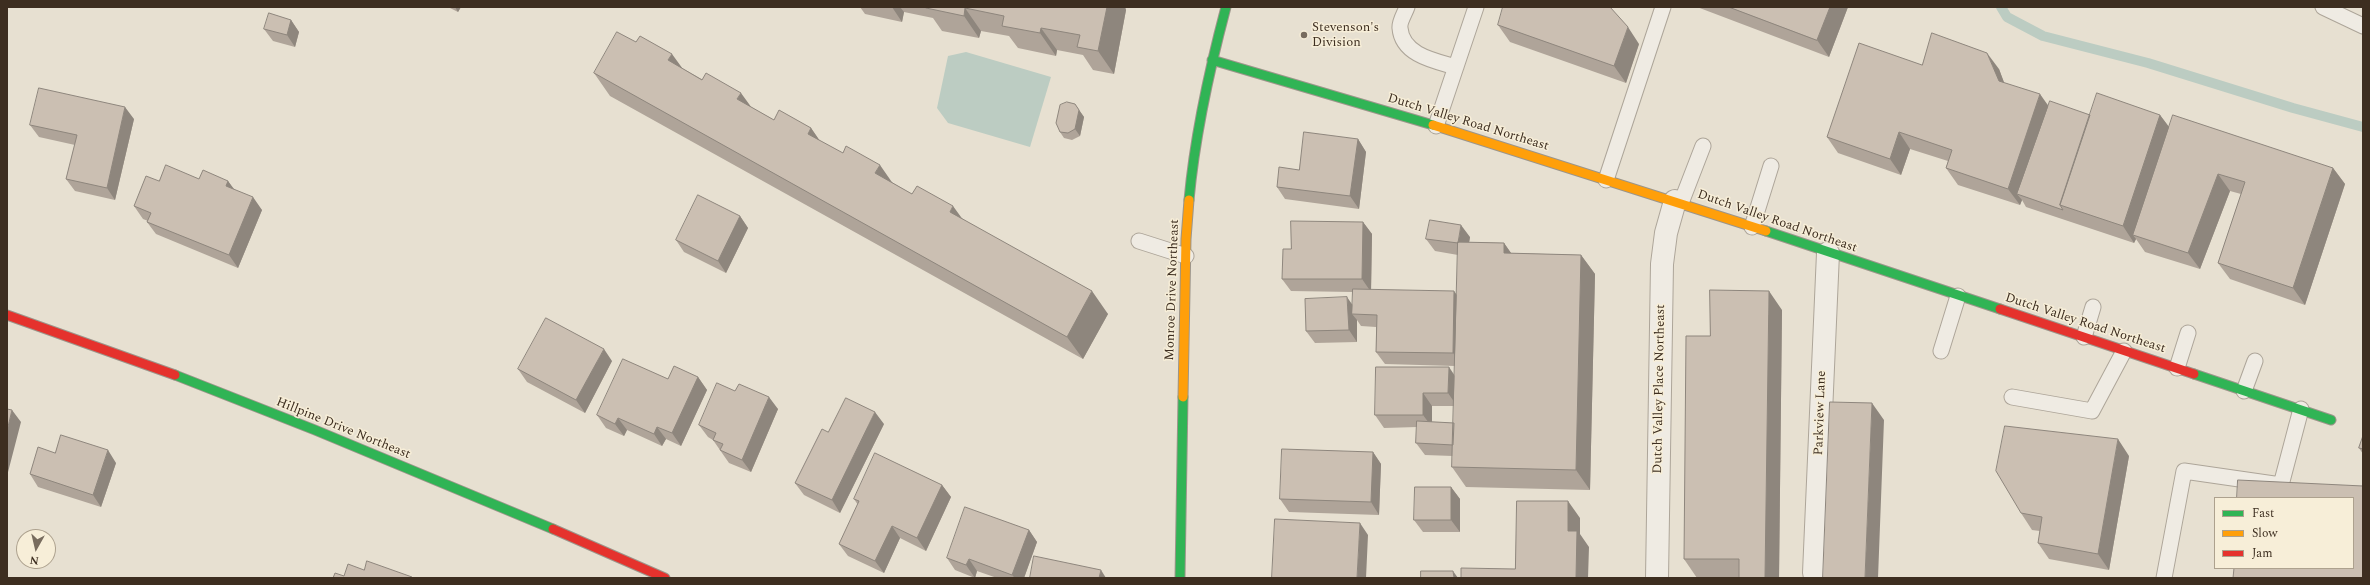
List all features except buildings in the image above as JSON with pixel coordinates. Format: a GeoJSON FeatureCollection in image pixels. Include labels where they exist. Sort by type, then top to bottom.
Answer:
{"type":"FeatureCollection","features":[{"type":"Feature","properties":{"kind":"street","name":"Monroe Drive Northeast"},"geometry":{"type":"LineString","coordinates":[[1180,578],[1186,256],[1194,149],[1212,60],[1226,7]]}},
{"type":"Feature","properties":{"kind":"street","name":"Dutch Valley Road Northeast"},"geometry":{"type":"LineString","coordinates":[[1212,60],[1436,126],[1678,202],[2331,420]]}},
{"type":"Feature","properties":{"kind":"street","name":"Dutch Valley Place Northeast"},"geometry":{"type":"LineString","coordinates":[[1658,578],[1662,264],[1666,233],[1678,202]]}},
{"type":"Feature","properties":{"kind":"street","name":"Parkview Lane"},"geometry":{"type":"LineString","coordinates":[[1814,573],[1828,253]]}},
{"type":"Feature","properties":{"kind":"street","name":"Hillpine Drive Northeast"},"geometry":{"type":"LineString","coordinates":[[7,315],[155,367],[618,556],[665,578]]}},
{"type":"Feature","properties":{"kind":"lane"},"geometry":{"type":"LineString","coordinates":[[1406,7],[1400,27],[1406,46],[1425,57],[1456,67]]}},
{"type":"Feature","properties":{"kind":"lane"},"geometry":{"type":"LineString","coordinates":[[1436,126],[1476,7]]}},
{"type":"Feature","properties":{"kind":"lane"},"geometry":{"type":"LineString","coordinates":[[1606,180],[1663,7]]}},
{"type":"Feature","properties":{"kind":"lane"},"geometry":{"type":"LineString","coordinates":[[2323,7],[2363,26]]}},
{"type":"Feature","properties":{"kind":"lane"},"geometry":{"type":"LineString","coordinates":[[1678,202],[1703,146]]}},
{"type":"Feature","properties":{"kind":"lane"},"geometry":{"type":"LineString","coordinates":[[1752,227],[1771,166]]}},
{"type":"Feature","properties":{"kind":"lane"},"geometry":{"type":"LineString","coordinates":[[1139,241],[1186,256]]}},
{"type":"Feature","properties":{"kind":"lane"},"geometry":{"type":"LineString","coordinates":[[1941,351],[1958,296]]}},
{"type":"Feature","properties":{"kind":"lane"},"geometry":{"type":"LineString","coordinates":[[2084,337],[2093,307]]}},
{"type":"Feature","properties":{"kind":"lane"},"geometry":{"type":"LineString","coordinates":[[2177,368],[2188,333]]}},
{"type":"Feature","properties":{"kind":"lane"},"geometry":{"type":"LineString","coordinates":[[2012,397],[2092,411],[2124,351]]}},
{"type":"Feature","properties":{"kind":"lane"},"geometry":{"type":"LineString","coordinates":[[2244,391],[2255,361]]}},
{"type":"Feature","properties":{"kind":"lane"},"geometry":{"type":"LineString","coordinates":[[2164,578],[2184,471],[2281,491],[2301,409]]}},
{"type":"Feature","properties":{"kind":"shaded area"},"geometry":{"type":"Polygon","coordinates":[[[966,52],[1051,77],[1030,147],[948,123],[937,108],[948,56],[966,52]]]}},
{"type":"Feature","properties":{"kind":"waterway"},"geometry":{"type":"LineString","coordinates":[[2001,7],[2007,17],[2043,36],[2148,63],[2293,108],[2363,127]]}},
{"type":"Feature","properties":{"kind":"traffic: fast"},"geometry":{"type":"LineString","coordinates":[[1189,200],[1203,103],[1226,7]]}},
{"type":"Feature","properties":{"kind":"traffic: fast"},"geometry":{"type":"LineString","coordinates":[[1212,60],[1433,125]]}},
{"type":"Feature","properties":{"kind":"traffic: fast"},"geometry":{"type":"LineString","coordinates":[[1766,231],[2000,309]]}},
{"type":"Feature","properties":{"kind":"traffic: fast"},"geometry":{"type":"LineString","coordinates":[[2194,374],[2331,420]]}},
{"type":"Feature","properties":{"kind":"traffic: fast"},"geometry":{"type":"LineString","coordinates":[[175,375],[315,430],[553,529]]}},
{"type":"Feature","properties":{"kind":"traffic: fast"},"geometry":{"type":"LineString","coordinates":[[1180,578],[1183,397]]}},
{"type":"Feature","properties":{"kind":"traffic: slow"},"geometry":{"type":"LineString","coordinates":[[1433,125],[1766,231]]}},
{"type":"Feature","properties":{"kind":"traffic: slow"},"geometry":{"type":"LineString","coordinates":[[1183,397],[1186,239],[1189,200]]}},
{"type":"Feature","properties":{"kind":"traffic: jam"},"geometry":{"type":"LineString","coordinates":[[2000,309],[2194,374]]}},
{"type":"Feature","properties":{"kind":"traffic: jam"},"geometry":{"type":"LineString","coordinates":[[7,315],[175,375]]}},
{"type":"Feature","properties":{"kind":"traffic: jam"},"geometry":{"type":"LineString","coordinates":[[553,529],[665,578]]}},
{"type":"Feature","properties":{"kind":"place","name":"Stevenson's Division"},"geometry":{"type":"Point","coordinates":[1304,35]}}]}
